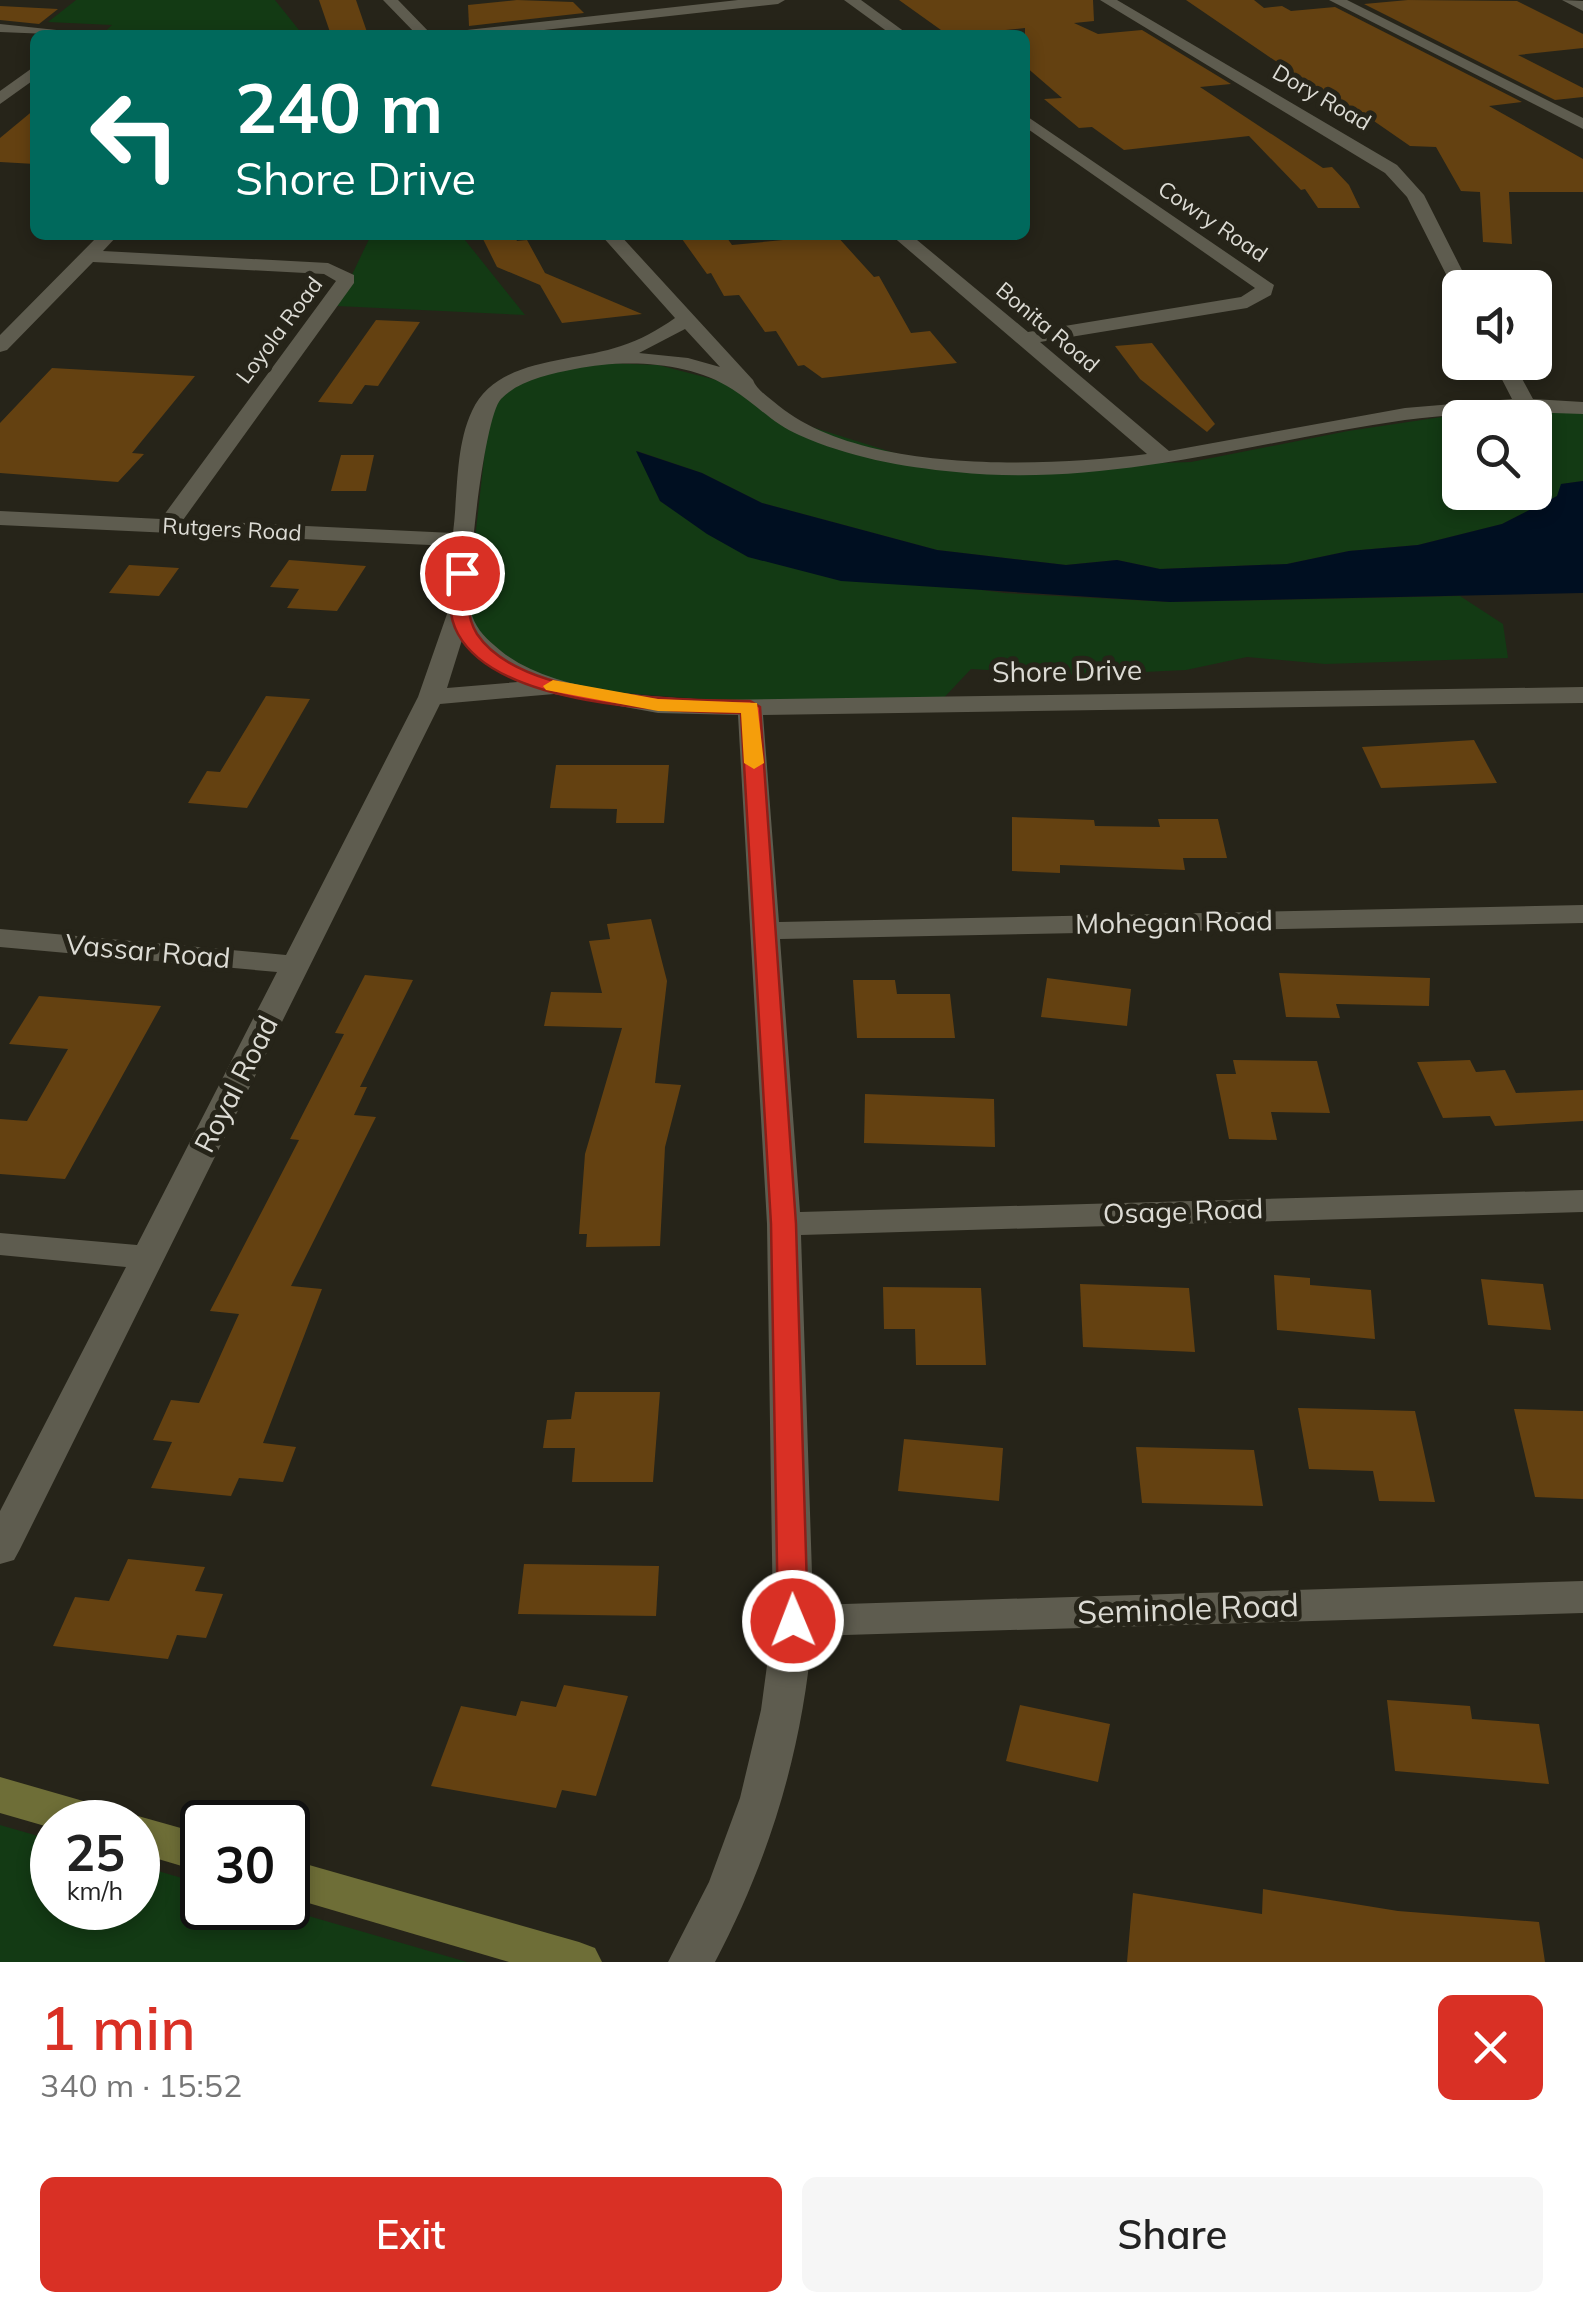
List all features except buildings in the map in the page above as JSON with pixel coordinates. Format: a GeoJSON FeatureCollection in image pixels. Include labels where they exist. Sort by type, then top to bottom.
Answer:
{"type":"FeatureCollection","features":[{"type":"Feature","properties":{"kind":"street"},"geometry":{"type":"LineString","coordinates":[[390,0],[420,30]]}},
{"type":"Feature","properties":{"kind":"street"},"geometry":{"type":"LineString","coordinates":[[620,0],[656,30]]}},
{"type":"Feature","properties":{"kind":"street"},"geometry":{"type":"LineString","coordinates":[[506,30],[778,0]]}},
{"type":"Feature","properties":{"kind":"street"},"geometry":{"type":"LineString","coordinates":[[851,0],[895,30]]}},
{"type":"Feature","properties":{"kind":"street","name":"Dory Road"},"geometry":{"type":"LineString","coordinates":[[1107,0],[1392,169],[1415,195],[1453,270]]}},
{"type":"Feature","properties":{"kind":"street"},"geometry":{"type":"LineString","coordinates":[[1336,0],[1583,124]]}},
{"type":"Feature","properties":{"kind":"street"},"geometry":{"type":"LineString","coordinates":[[1568,0],[1583,6]]}},
{"type":"Feature","properties":{"kind":"street"},"geometry":{"type":"LineString","coordinates":[[0,28],[30,31]]}},
{"type":"Feature","properties":{"kind":"street"},"geometry":{"type":"LineString","coordinates":[[0,100],[28,83]]}},
{"type":"Feature","properties":{"kind":"street","name":"Cowry Road"},"geometry":{"type":"LineString","coordinates":[[1023,338],[1247,302],[1264,292],[1265,285],[1030,123]]}},
{"type":"Feature","properties":{"kind":"street"},"geometry":{"type":"LineString","coordinates":[[0,346],[104,240]]}},
{"type":"Feature","properties":{"kind":"street"},"geometry":{"type":"LineString","coordinates":[[615,240],[757,398]]}},
{"type":"Feature","properties":{"kind":"street","name":"Bonita Road"},"geometry":{"type":"LineString","coordinates":[[906,240],[1164,456]]}},
{"type":"Feature","properties":{"kind":"street","name":"Loyola Road"},"geometry":{"type":"LineString","coordinates":[[88,256],[328,269],[346,279],[168,525]]}},
{"type":"Feature","properties":{"kind":"street"},"geometry":{"type":"LineString","coordinates":[[459,614],[471,468],[487,402],[499,390],[531,374],[597,360],[652,342],[687,318]]}},
{"type":"Feature","properties":{"kind":"street"},"geometry":{"type":"LineString","coordinates":[[597,360],[691,366],[736,382],[788,422],[848,446],[925,462],[991,469],[1070,469],[1442,410]]}},
{"type":"Feature","properties":{"kind":"street"},"geometry":{"type":"LineString","coordinates":[[1552,406],[1583,408]]}},
{"type":"Feature","properties":{"kind":"street","name":"Rutgers Road"},"geometry":{"type":"LineString","coordinates":[[0,518],[465,540]]}},
{"type":"Feature","properties":{"kind":"street","name":"Shore Drive"},"geometry":{"type":"LineString","coordinates":[[459,614],[467,633],[504,666],[554,686],[658,705],[1583,695]]}},
{"type":"Feature","properties":{"kind":"street","name":"Royal Road"},"geometry":{"type":"LineString","coordinates":[[0,1549],[431,697],[459,614]]}},
{"type":"Feature","properties":{"kind":"street","name":"Shore Drive"},"geometry":{"type":"LineString","coordinates":[[431,697],[554,686]]}},
{"type":"Feature","properties":{"kind":"street"},"geometry":{"type":"LineString","coordinates":[[691,1962],[744,1851],[772,1762],[789,1677],[793,1621],[784,1224],[750,707]]}},
{"type":"Feature","properties":{"kind":"street","name":"Mohegan Road"},"geometry":{"type":"LineString","coordinates":[[765,931],[1583,914]]}},
{"type":"Feature","properties":{"kind":"street","name":"Vassar Road"},"geometry":{"type":"LineString","coordinates":[[0,938],[296,966]]}},
{"type":"Feature","properties":{"kind":"street","name":"Osage Road"},"geometry":{"type":"LineString","coordinates":[[784,1224],[1583,1201]]}},
{"type":"Feature","properties":{"kind":"street"},"geometry":{"type":"LineString","coordinates":[[0,1244],[147,1257]]}},
{"type":"Feature","properties":{"kind":"street","name":"Seminole Road"},"geometry":{"type":"LineString","coordinates":[[793,1621],[1583,1597]]}},
{"type":"Feature","properties":{"kind":"street"},"geometry":{"type":"LineString","coordinates":[[0,1795],[30,1803]]}},
{"type":"Feature","properties":{"kind":"street"},"geometry":{"type":"LineString","coordinates":[[310,1884],[579,1962]]}},
{"type":"Feature","properties":{"kind":"green space"},"geometry":{"type":"Polygon","coordinates":[[[76,0],[275,0],[299,30],[106,30],[112,25],[48,22],[76,0]]]}},
{"type":"Feature","properties":{"kind":"green space"},"geometry":{"type":"Polygon","coordinates":[[[369,240],[465,240],[525,315],[337,306],[369,240]]]}},
{"type":"Feature","properties":{"kind":"green space"},"geometry":{"type":"Polygon","coordinates":[[[604,363],[658,365],[724,382],[767,413],[949,470],[1191,462],[1442,417],[1442,510],[1530,510],[1502,524],[1418,545],[1349,551],[1287,564],[1160,569],[1117,560],[1066,565],[937,550],[762,503],[702,473],[637,451],[660,501],[748,557],[1004,593],[1170,602],[1460,596],[1503,624],[1508,658],[1325,664],[1247,657],[1186,670],[1081,675],[971,669],[938,704],[816,708],[561,688],[464,637],[491,396],[545,371],[604,363]]]}},
{"type":"Feature","properties":{"kind":"green space"},"geometry":{"type":"Polygon","coordinates":[[[1552,408],[1583,410],[1583,481],[1562,484],[1558,496],[1552,499],[1552,408]]]}},
{"type":"Feature","properties":{"kind":"green space"},"geometry":{"type":"Polygon","coordinates":[[[0,1825],[30,1834],[30,1930],[160,1930],[160,1872],[180,1877],[180,1930],[310,1930],[310,1916],[467,1962],[0,1962],[0,1825]]]}},
{"type":"Feature","properties":{"kind":"water"},"geometry":{"type":"Polygon","coordinates":[[[636,451],[702,473],[762,503],[937,550],[1066,565],[1117,560],[1160,569],[1287,564],[1349,551],[1418,545],[1502,524],[1530,510],[1552,510],[1552,499],[1561,484],[1583,481],[1583,593],[1170,602],[841,581],[748,557],[660,501],[636,451]]]}},
{"type":"Feature","properties":{"kind":"slow traffic"},"geometry":{"type":"LineString","coordinates":[[553,686],[601,698],[658,705],[750,707],[754,763]]}},
{"type":"Feature","properties":{"kind":"route"},"geometry":{"type":"LineString","coordinates":[[462,573],[458,606],[467,633],[504,666],[554,686],[601,698],[658,705],[750,707],[784,1224],[793,1621]]}}]}
